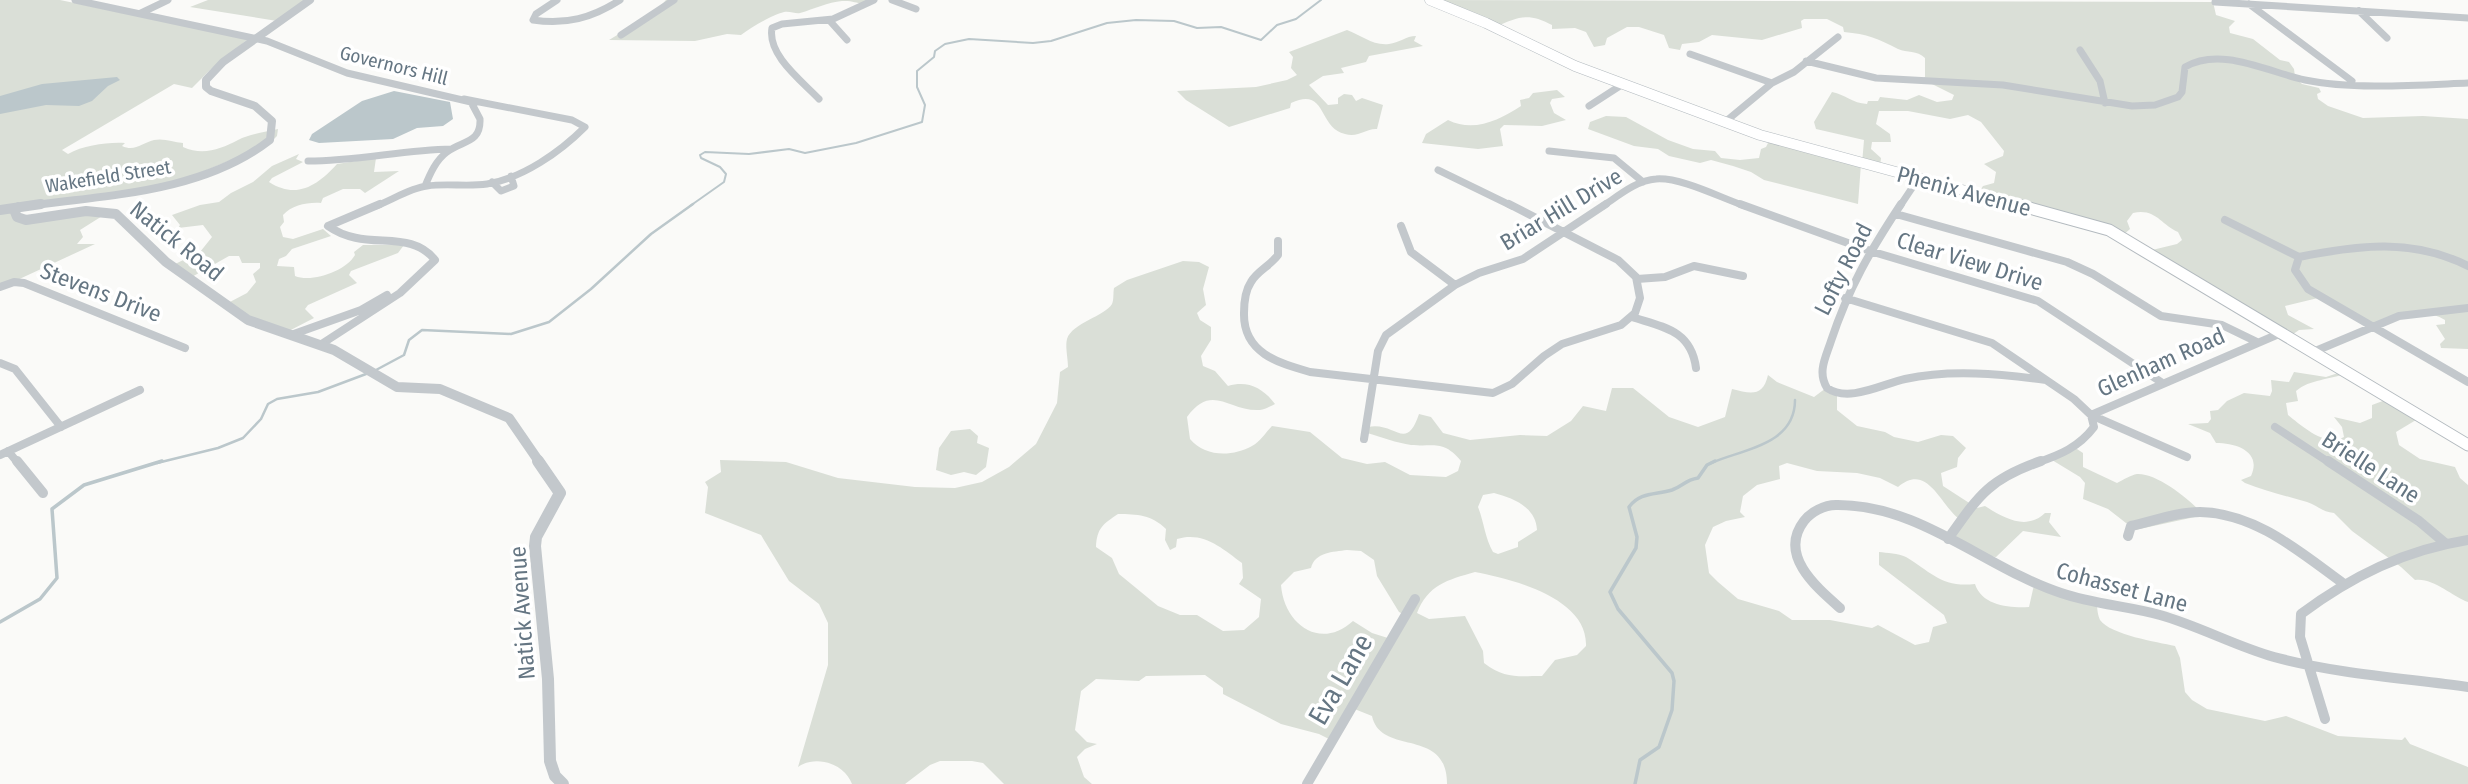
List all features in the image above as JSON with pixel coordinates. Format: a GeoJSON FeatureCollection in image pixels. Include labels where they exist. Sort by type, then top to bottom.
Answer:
{"type":"FeatureCollection","features":[{"type":"Feature","properties":{"kind":"main road","name":"Phenix Avenue"},"geometry":{"type":"LineString","coordinates":[[1430,0],[1486,23],[1575,66],[1780,141],[2109,230],[2468,445]]}},
{"type":"Feature","properties":{"kind":"street","name":"Governors Hill"},"geometry":{"type":"LineString","coordinates":[[75,0],[254,40],[372,80],[572,120],[584,125],[583,130],[571,141],[540,162],[511,176],[492,182],[425,186],[328,226],[346,239],[412,244],[422,246],[432,255]]}},
{"type":"Feature","properties":{"kind":"street"},"geometry":{"type":"LineString","coordinates":[[141,13],[162,0]]}},
{"type":"Feature","properties":{"kind":"street"},"geometry":{"type":"LineString","coordinates":[[141,13],[168,0]]}},
{"type":"Feature","properties":{"kind":"street","name":"Wakefield Street"},"geometry":{"type":"LineString","coordinates":[[0,209],[111,195],[177,182],[235,163],[260,150],[273,133],[270,118],[255,106],[214,93],[205,85],[212,71],[310,0]]}},
{"type":"Feature","properties":{"kind":"street"},"geometry":{"type":"LineString","coordinates":[[557,0],[536,14],[533,20],[552,23],[578,21],[593,17],[620,0]]}},
{"type":"Feature","properties":{"kind":"street"},"geometry":{"type":"LineString","coordinates":[[621,35],[674,0]]}},
{"type":"Feature","properties":{"kind":"street"},"geometry":{"type":"LineString","coordinates":[[819,99],[806,82],[781,59],[771,34],[774,26],[829,20],[874,0]]}},
{"type":"Feature","properties":{"kind":"street"},"geometry":{"type":"LineString","coordinates":[[892,0],[916,9]]}},
{"type":"Feature","properties":{"kind":"street"},"geometry":{"type":"LineString","coordinates":[[2215,2],[2468,18]]}},
{"type":"Feature","properties":{"kind":"street"},"geometry":{"type":"LineString","coordinates":[[2249,4],[2353,82]]}},
{"type":"Feature","properties":{"kind":"street"},"geometry":{"type":"LineString","coordinates":[[2359,11],[2387,38]]}},
{"type":"Feature","properties":{"kind":"street"},"geometry":{"type":"LineString","coordinates":[[2456,17],[2468,28]]}},
{"type":"Feature","properties":{"kind":"street"},"geometry":{"type":"LineString","coordinates":[[829,20],[847,40]]}},
{"type":"Feature","properties":{"kind":"street"},"geometry":{"type":"LineString","coordinates":[[1726,122],[1772,82],[1794,72],[1838,37]]}},
{"type":"Feature","properties":{"kind":"street"},"geometry":{"type":"LineString","coordinates":[[2080,50],[2100,81],[2105,103]]}},
{"type":"Feature","properties":{"kind":"street"},"geometry":{"type":"LineString","coordinates":[[1690,54],[1772,82]]}},
{"type":"Feature","properties":{"kind":"street"},"geometry":{"type":"LineString","coordinates":[[1806,61],[1868,76],[2003,85],[2105,103],[2155,105],[2178,97],[2182,92],[2185,66],[2206,59],[2237,62],[2290,79],[2389,86],[2468,83]]}},
{"type":"Feature","properties":{"kind":"street"},"geometry":{"type":"LineString","coordinates":[[1589,106],[1623,84]]}},
{"type":"Feature","properties":{"kind":"street","name":"Governors Hill"},"geometry":{"type":"LineString","coordinates":[[425,186],[433,170],[451,149],[470,142],[481,129],[475,106],[464,99]]}},
{"type":"Feature","properties":{"kind":"street"},"geometry":{"type":"LineString","coordinates":[[309,161],[345,161],[414,150],[451,149]]}},
{"type":"Feature","properties":{"kind":"street"},"geometry":{"type":"LineString","coordinates":[[1549,151],[1614,158],[1643,182]]}},
{"type":"Feature","properties":{"kind":"street"},"geometry":{"type":"LineString","coordinates":[[1278,241],[1280,249],[1276,257],[1249,284],[1242,319],[1248,339],[1260,352],[1310,372],[1493,393],[1510,385],[1534,362],[1557,346],[1609,329],[1632,317],[1640,300],[1637,279],[1617,260],[1438,170]]}},
{"type":"Feature","properties":{"kind":"street","name":"Governors Hill"},"geometry":{"type":"LineString","coordinates":[[492,182],[501,191],[508,190],[514,186],[511,176]]}},
{"type":"Feature","properties":{"kind":"street","name":"Briar Hill Drive"},"geometry":{"type":"LineString","coordinates":[[1364,439],[1378,351],[1386,335],[1413,312],[1455,285],[1479,273],[1519,261],[1562,231],[1643,182],[1660,179],[1683,184],[1870,251]]}},
{"type":"Feature","properties":{"kind":"street","name":"Lofty Road"},"geometry":{"type":"LineString","coordinates":[[1918,179],[1870,251],[1845,298],[1821,373],[1823,384],[1831,391],[1843,394],[1900,380],[1959,372],[2046,380]]}},
{"type":"Feature","properties":{"kind":"street","name":"Natick Road"},"geometry":{"type":"LineString","coordinates":[[18,206],[15,212],[17,217],[26,220],[86,211],[116,214],[166,262],[242,317],[353,360]]}},
{"type":"Feature","properties":{"kind":"street"},"geometry":{"type":"LineString","coordinates":[[1896,214],[2067,262],[2093,274],[2161,316],[2222,325],[2258,342]]}},
{"type":"Feature","properties":{"kind":"street"},"geometry":{"type":"LineString","coordinates":[[2225,220],[2300,257],[2402,244],[2443,254],[2468,266]]}},
{"type":"Feature","properties":{"kind":"street"},"geometry":{"type":"LineString","coordinates":[[1401,226],[1409,250],[1455,285]]}},
{"type":"Feature","properties":{"kind":"street","name":"Clear View Drive"},"geometry":{"type":"LineString","coordinates":[[1870,251],[2038,301],[2161,382]]}},
{"type":"Feature","properties":{"kind":"street"},"geometry":{"type":"LineString","coordinates":[[291,335],[372,305],[423,269],[432,255],[435,260],[433,265],[415,281],[320,345]]}},
{"type":"Feature","properties":{"kind":"street"},"geometry":{"type":"LineString","coordinates":[[2300,257],[2295,270],[2308,289],[2468,382]]}},
{"type":"Feature","properties":{"kind":"street"},"geometry":{"type":"LineString","coordinates":[[1637,279],[1665,277],[1694,267],[1743,276]]}},
{"type":"Feature","properties":{"kind":"street","name":"Stevens Drive"},"geometry":{"type":"LineString","coordinates":[[0,287],[14,282],[24,283],[185,348]]}},
{"type":"Feature","properties":{"kind":"street"},"geometry":{"type":"LineString","coordinates":[[1845,298],[1975,335],[2008,352],[2080,403],[2091,415],[2187,457]]}},
{"type":"Feature","properties":{"kind":"street"},"geometry":{"type":"LineString","coordinates":[[2313,352],[2399,316],[2468,308]]}},
{"type":"Feature","properties":{"kind":"street"},"geometry":{"type":"LineString","coordinates":[[1632,317],[1687,340],[1695,350],[1696,368]]}},
{"type":"Feature","properties":{"kind":"street","name":"Glenham Road"},"geometry":{"type":"LineString","coordinates":[[1948,540],[1979,496],[2001,477],[2060,454],[2083,440],[2094,427],[2091,415],[2161,382],[2281,333]]}},
{"type":"Feature","properties":{"kind":"street","name":"Natick Avenue"},"geometry":{"type":"LineString","coordinates":[[353,360],[397,387],[440,389],[509,418],[559,488],[560,496],[545,520],[535,546],[548,679],[551,761],[555,776],[563,784]]}},
{"type":"Feature","properties":{"kind":"street"},"geometry":{"type":"LineString","coordinates":[[0,363],[15,369],[61,427]]}},
{"type":"Feature","properties":{"kind":"street"},"geometry":{"type":"LineString","coordinates":[[2451,373],[2468,372]]}},
{"type":"Feature","properties":{"kind":"street"},"geometry":{"type":"LineString","coordinates":[[43,493],[4,453],[140,390]]}},
{"type":"Feature","properties":{"kind":"street","name":"Brielle Lane"},"geometry":{"type":"LineString","coordinates":[[2274,427],[2419,521],[2445,543]]}},
{"type":"Feature","properties":{"kind":"street","name":"Cohasset Lane"},"geometry":{"type":"LineString","coordinates":[[1840,608],[1804,573],[1796,558],[1794,540],[1801,524],[1814,511],[1832,505],[1863,506],[1888,512],[2063,594],[2168,618],[2249,649],[2308,665],[2373,678],[2468,687]]}},
{"type":"Feature","properties":{"kind":"street"},"geometry":{"type":"LineString","coordinates":[[2128,536],[2131,526],[2199,512],[2234,516],[2256,524],[2344,584]]}},
{"type":"Feature","properties":{"kind":"street"},"geometry":{"type":"LineString","coordinates":[[2325,719],[2300,637],[2301,614],[2344,584],[2383,564],[2423,547],[2468,540]]}},
{"type":"Feature","properties":{"kind":"street","name":"Eva Lane"},"geometry":{"type":"LineString","coordinates":[[1307,784],[1415,599]]}},
{"type":"Feature","properties":{"kind":"shaded area"},"geometry":{"type":"Polygon","coordinates":[[[0,0],[60,0],[248,39],[192,88],[174,84],[62,150],[68,154],[96,145],[125,143],[122,146],[131,148],[158,140],[183,143],[183,147],[190,150],[205,151],[218,149],[247,136],[278,129],[277,136],[269,144],[166,187],[15,208],[15,216],[107,213],[80,230],[83,237],[77,244],[95,244],[0,288],[0,0]]]}},
{"type":"Feature","properties":{"kind":"shaded area"},"geometry":{"type":"Polygon","coordinates":[[[208,0],[305,0],[277,21],[190,7],[208,0]]]}},
{"type":"Feature","properties":{"kind":"shaded area"},"geometry":{"type":"Polygon","coordinates":[[[666,0],[874,0],[861,3],[837,2],[800,13],[784,12],[741,35],[727,34],[695,41],[609,40],[655,12],[666,0]]]}},
{"type":"Feature","properties":{"kind":"shaded area"},"geometry":{"type":"Polygon","coordinates":[[[1430,0],[2213,2],[2216,15],[2235,21],[2229,27],[2230,33],[2253,39],[2280,60],[2289,62],[2295,77],[2302,84],[2319,88],[2321,92],[2317,94],[2318,99],[2328,106],[2363,118],[2423,116],[2468,119],[2468,349],[2441,348],[2440,344],[2445,339],[2436,325],[2445,324],[2445,320],[2436,316],[2409,315],[2373,328],[2318,298],[2285,306],[2288,315],[2314,329],[2299,330],[2289,337],[2148,251],[2177,244],[2182,240],[2178,232],[2153,215],[2133,213],[2127,221],[2130,229],[2122,236],[1977,195],[1983,186],[1994,183],[1996,172],[1984,164],[2003,156],[2004,151],[1981,122],[1968,115],[1950,119],[1908,111],[1879,111],[1876,124],[1890,134],[1891,142],[1872,142],[1871,149],[1881,158],[1880,167],[1862,164],[1864,140],[1816,129],[1814,122],[1832,92],[1867,104],[1868,101],[1878,101],[1880,97],[1907,100],[1919,95],[1937,102],[1952,100],[1954,95],[1922,79],[1925,77],[1925,58],[1922,55],[1859,34],[1844,32],[1843,27],[1827,19],[1804,19],[1801,21],[1802,28],[1762,40],[1712,35],[1699,42],[1682,44],[1680,50],[1669,48],[1664,35],[1639,27],[1627,27],[1607,38],[1605,45],[1594,47],[1586,32],[1575,28],[1552,29],[1552,25],[1529,17],[1495,27],[1430,0]]]}},
{"type":"Feature","properties":{"kind":"shaded area"},"geometry":{"type":"Polygon","coordinates":[[[1347,30],[1372,42],[1383,44],[1416,36],[1414,41],[1423,46],[1369,56],[1366,62],[1341,68],[1344,73],[1323,76],[1309,85],[1328,105],[1338,104],[1338,98],[1344,94],[1352,95],[1356,101],[1362,98],[1383,105],[1377,129],[1354,135],[1345,134],[1330,124],[1317,104],[1303,99],[1291,103],[1290,108],[1229,127],[1186,100],[1177,91],[1256,87],[1287,80],[1297,75],[1291,68],[1293,57],[1289,52],[1347,30]]]}},
{"type":"Feature","properties":{"kind":"shaded area"},"geometry":{"type":"Polygon","coordinates":[[[117,77],[120,80],[108,86],[92,101],[79,106],[46,105],[0,114],[0,96],[42,84],[117,77]]]}},
{"type":"Feature","properties":{"kind":"shaded area"},"geometry":{"type":"Polygon","coordinates":[[[1557,90],[1565,97],[1552,99],[1550,103],[1554,113],[1566,120],[1542,126],[1504,125],[1500,129],[1503,146],[1478,149],[1422,143],[1426,134],[1448,120],[1467,125],[1486,123],[1521,106],[1520,100],[1529,98],[1533,93],[1557,90]]]}},
{"type":"Feature","properties":{"kind":"shaded area"},"geometry":{"type":"Polygon","coordinates":[[[394,91],[450,102],[453,119],[443,126],[417,128],[393,139],[319,143],[309,140],[312,134],[362,101],[394,91]]]}},
{"type":"Feature","properties":{"kind":"shaded area"},"geometry":{"type":"Polygon","coordinates":[[[1606,116],[1626,117],[1668,140],[1693,149],[1715,151],[1721,158],[1759,158],[1761,149],[1766,147],[1770,139],[1861,164],[1858,204],[1764,180],[1751,172],[1711,160],[1700,163],[1669,156],[1658,149],[1634,146],[1588,129],[1590,122],[1606,116]]]}},
{"type":"Feature","properties":{"kind":"shaded area"},"geometry":{"type":"Polygon","coordinates":[[[299,154],[296,159],[303,162],[269,182],[289,190],[298,190],[315,184],[337,164],[376,158],[374,172],[399,171],[365,193],[360,189],[343,189],[323,198],[321,203],[300,205],[283,215],[284,222],[280,227],[283,237],[293,239],[323,229],[331,236],[292,249],[279,259],[277,266],[294,267],[295,276],[302,278],[319,277],[337,271],[351,261],[354,252],[363,245],[404,245],[398,253],[351,271],[349,275],[357,283],[308,305],[305,309],[314,318],[285,333],[226,304],[247,293],[256,282],[253,274],[260,268],[260,263],[242,263],[239,256],[229,256],[190,278],[173,265],[200,252],[212,237],[203,225],[178,228],[180,225],[172,215],[200,205],[219,202],[253,182],[272,166],[299,154]]]}},
{"type":"Feature","properties":{"kind":"shaded area"},"geometry":{"type":"Polygon","coordinates":[[[1183,261],[1199,262],[1209,267],[1203,289],[1206,305],[1197,313],[1200,320],[1211,327],[1211,340],[1201,356],[1203,366],[1215,371],[1228,386],[1242,384],[1254,387],[1275,404],[1262,410],[1213,400],[1205,401],[1196,407],[1187,417],[1190,439],[1211,452],[1244,450],[1252,446],[1272,426],[1310,432],[1342,458],[1367,464],[1385,462],[1410,475],[1446,477],[1458,471],[1461,461],[1449,450],[1439,446],[1411,445],[1395,441],[1367,433],[1368,427],[1377,426],[1404,434],[1414,426],[1419,414],[1431,417],[1443,433],[1470,440],[1520,435],[1547,436],[1571,421],[1583,406],[1606,411],[1612,388],[1633,388],[1669,417],[1698,427],[1725,417],[1732,389],[1755,392],[1763,387],[1768,375],[1777,382],[1814,397],[1826,388],[1837,393],[1837,410],[1857,426],[1918,442],[1941,435],[1953,436],[1966,448],[1958,458],[1957,467],[1941,473],[1943,486],[1977,508],[1985,506],[2015,521],[2030,521],[2045,513],[2051,513],[2049,522],[2061,537],[2023,531],[1996,557],[1979,555],[1948,539],[1958,518],[1925,482],[1917,479],[1898,487],[1880,478],[1857,473],[1817,471],[1787,463],[1779,466],[1780,479],[1757,485],[1743,496],[1740,512],[1745,517],[1713,527],[1705,545],[1709,573],[1738,599],[1779,611],[1792,620],[1830,620],[1872,628],[1878,625],[1915,645],[1929,642],[1933,627],[1947,623],[1944,615],[1879,565],[1879,552],[1906,557],[1930,573],[1954,584],[1975,584],[1984,597],[2005,606],[2029,607],[2034,585],[2097,604],[2100,620],[2114,630],[2175,646],[2180,658],[2185,692],[2207,709],[2265,721],[2286,716],[2338,736],[2402,740],[2405,737],[2410,744],[2468,767],[2468,784],[1447,784],[1444,766],[1437,755],[1426,748],[1388,736],[1378,728],[1372,716],[1352,708],[1331,740],[1281,724],[1223,694],[1223,688],[1205,675],[1146,676],[1139,681],[1096,679],[1081,691],[1075,730],[1087,742],[1097,744],[1085,749],[1077,757],[1084,777],[1092,784],[1004,784],[983,763],[972,761],[940,761],[930,765],[905,784],[852,784],[837,766],[821,761],[805,763],[798,767],[828,665],[828,623],[819,604],[789,581],[761,535],[705,513],[708,487],[705,482],[721,472],[720,460],[786,462],[838,478],[915,487],[955,488],[982,482],[1009,467],[1036,444],[1057,403],[1060,372],[1068,367],[1066,342],[1070,333],[1108,308],[1113,302],[1114,288],[1127,280],[1183,261]],[[1494,493],[1483,495],[1478,507],[1493,552],[1498,554],[1518,547],[1518,542],[1537,530],[1533,515],[1522,505],[1494,493]],[[1118,514],[1099,531],[1096,547],[1112,558],[1119,574],[1158,606],[1180,615],[1197,615],[1223,631],[1244,630],[1259,617],[1261,599],[1239,584],[1243,578],[1242,563],[1212,542],[1186,537],[1177,539],[1176,547],[1170,550],[1165,540],[1166,529],[1144,516],[1118,514]],[[1361,551],[1331,552],[1316,559],[1311,568],[1294,572],[1281,585],[1289,611],[1306,629],[1317,633],[1328,634],[1341,630],[1353,621],[1372,633],[1391,639],[1405,615],[1399,612],[1377,576],[1374,560],[1361,551]],[[1475,572],[1447,581],[1427,596],[1417,613],[1429,619],[1465,616],[1483,651],[1484,663],[1498,672],[1542,676],[1555,660],[1577,655],[1586,646],[1583,629],[1575,615],[1562,603],[1545,594],[1508,580],[1475,572]]]}},
{"type":"Feature","properties":{"kind":"shaded area"},"geometry":{"type":"Polygon","coordinates":[[[2344,371],[2347,373],[2314,382],[2296,391],[2298,401],[2286,403],[2288,415],[2314,434],[2330,440],[2344,437],[2342,427],[2334,417],[2360,423],[2372,418],[2372,405],[2388,399],[2416,420],[2396,432],[2399,445],[2420,459],[2455,467],[2460,478],[2468,485],[2468,602],[2428,581],[2415,580],[2352,531],[2334,513],[2245,483],[2241,480],[2251,476],[2254,468],[2246,450],[2216,443],[2210,433],[2188,424],[2208,423],[2211,419],[2210,411],[2218,410],[2227,401],[2244,393],[2270,396],[2271,380],[2289,382],[2294,372],[2326,377],[2344,371]]]}},
{"type":"Feature","properties":{"kind":"shaded area"},"geometry":{"type":"Polygon","coordinates":[[[970,429],[978,436],[977,443],[989,448],[986,467],[976,475],[964,472],[951,475],[936,470],[939,448],[951,431],[970,429]]]}},
{"type":"Feature","properties":{"kind":"shaded area"},"geometry":{"type":"Polygon","coordinates":[[[2074,447],[2083,453],[2083,467],[2117,483],[2137,474],[2154,478],[2183,496],[2204,515],[2135,530],[2108,509],[2083,499],[2085,483],[2052,460],[2074,447]]]}},
{"type":"Feature","properties":{"kind":"waterway"},"geometry":{"type":"LineString","coordinates":[[690,206],[724,182],[726,174],[720,167],[701,158],[700,155],[705,152],[749,154],[789,149],[805,153],[856,143],[922,122],[925,105],[917,87],[917,71],[945,44],[969,39],[1033,43],[1051,41],[1107,23],[1136,20],[1174,21],[1197,28],[1221,27],[1261,40],[1277,25],[1296,19],[1321,0]]}},
{"type":"Feature","properties":{"kind":"waterway"},"geometry":{"type":"LineString","coordinates":[[376,370],[404,355],[409,340],[422,330],[511,334],[549,322],[591,289],[651,234],[693,204]]}},
{"type":"Feature","properties":{"kind":"waterway"},"geometry":{"type":"LineString","coordinates":[[157,463],[218,448],[243,438],[261,419],[268,404],[277,399],[318,392],[366,374]]}},
{"type":"Feature","properties":{"kind":"waterway"},"geometry":{"type":"LineString","coordinates":[[1711,463],[1752,449],[1777,436],[1793,415],[1795,400]]}},
{"type":"Feature","properties":{"kind":"waterway"},"geometry":{"type":"LineString","coordinates":[[0,622],[40,599],[57,578],[52,509],[84,485],[162,461]]}},
{"type":"Feature","properties":{"kind":"waterway"},"geometry":{"type":"LineString","coordinates":[[1711,463],[1715,461]]}},
{"type":"Feature","properties":{"kind":"waterway"},"geometry":{"type":"LineString","coordinates":[[1635,784],[1640,760],[1659,747],[1672,710],[1674,681],[1672,673],[1618,609],[1610,592],[1636,548],[1637,537],[1629,507],[1643,496],[1672,490],[1698,478],[1711,463]]}}]}
